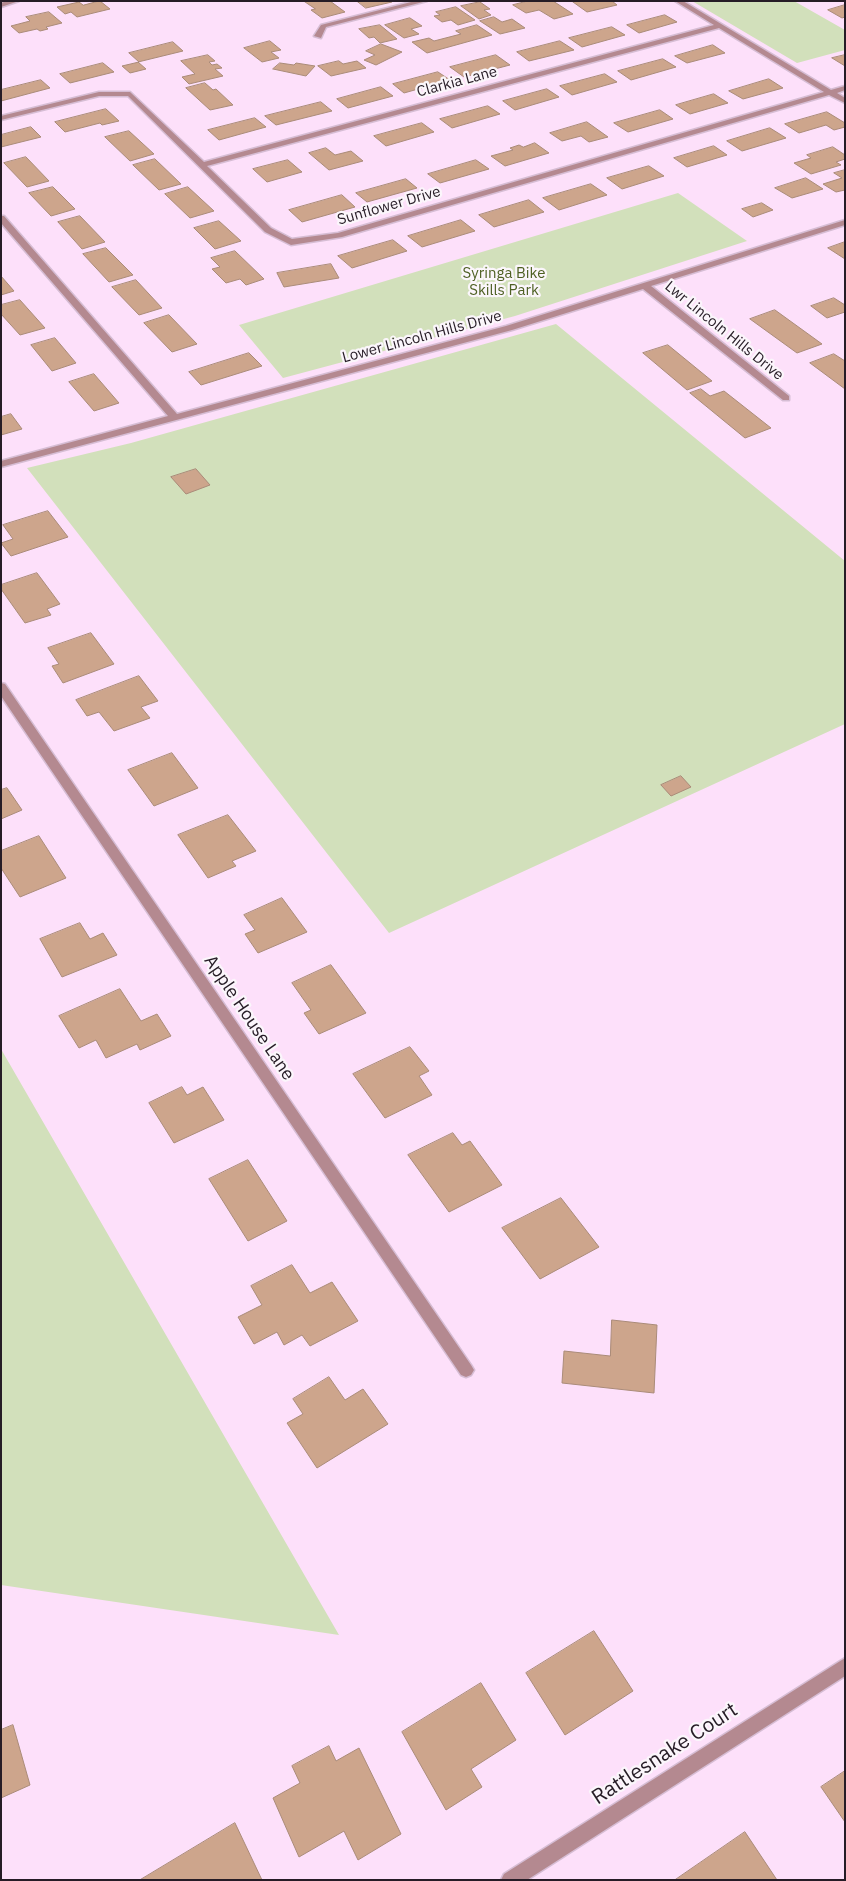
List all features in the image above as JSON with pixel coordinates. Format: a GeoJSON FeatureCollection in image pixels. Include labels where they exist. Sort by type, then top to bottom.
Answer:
{"type":"FeatureCollection","features":[{"type":"Feature","properties":{"kind":"street"},"geometry":{"type":"LineString","coordinates":[[1,5],[16,1]]}},
{"type":"Feature","properties":{"kind":"street"},"geometry":{"type":"LineString","coordinates":[[318,36],[323,26],[424,1]]}},
{"type":"Feature","properties":{"kind":"street"},"geometry":{"type":"LineString","coordinates":[[678,1],[845,101]]}},
{"type":"Feature","properties":{"kind":"street","name":"Clarkia Lane"},"geometry":{"type":"LineString","coordinates":[[202,165],[720,26]]}},
{"type":"Feature","properties":{"kind":"street","name":"Sunflower Drive"},"geometry":{"type":"LineString","coordinates":[[1,118],[99,94],[130,94],[268,230],[291,242],[340,236],[845,88]]}},
{"type":"Feature","properties":{"kind":"street"},"geometry":{"type":"LineString","coordinates":[[1,218],[174,417]]}},
{"type":"Feature","properties":{"kind":"street","name":"Lower Lincoln Hills Drive"},"geometry":{"type":"LineString","coordinates":[[1,464],[509,328],[845,222]]}},
{"type":"Feature","properties":{"kind":"street","name":"Lwr Lincoln Hills Drive"},"geometry":{"type":"LineString","coordinates":[[645,286],[786,398]]}},
{"type":"Feature","properties":{"kind":"street","name":"Apple House Lane"},"geometry":{"type":"LineString","coordinates":[[1,687],[466,1370]]}},
{"type":"Feature","properties":{"kind":"street","name":"Rattlesnake Court"},"geometry":{"type":"LineString","coordinates":[[510,1880],[845,1666]]}},
{"type":"Feature","properties":{"kind":"green space"},"geometry":{"type":"Polygon","coordinates":[[[692,1],[794,1],[845,30],[845,50],[797,63],[692,1]]]}},
{"type":"Feature","properties":{"kind":"green space","name":"Syringa Bike Skills Park"},"geometry":{"type":"Polygon","coordinates":[[[678,193],[747,241],[515,316],[283,378],[239,325],[678,193]]]}},
{"type":"Feature","properties":{"kind":"green space"},"geometry":{"type":"Polygon","coordinates":[[[556,324],[845,561],[845,724],[389,933],[27,468],[131,443],[556,324]]]}},
{"type":"Feature","properties":{"kind":"green space"},"geometry":{"type":"Polygon","coordinates":[[[1,1049],[339,1635],[1,1585],[1,1049]]]}},
{"type":"Feature","properties":{"kind":"building"},"geometry":{"type":"Polygon","coordinates":[[[100,1],[110,9],[77,17],[71,12],[65,14],[57,7],[79,2],[83,5],[100,1]]]}},
{"type":"Feature","properties":{"kind":"building"},"geometry":{"type":"Polygon","coordinates":[[[304,1],[330,1],[345,12],[322,18],[311,10],[315,9],[304,1]]]}},
{"type":"Feature","properties":{"kind":"building"},"geometry":{"type":"Polygon","coordinates":[[[357,1],[391,1],[392,2],[366,8],[357,1]]]}},
{"type":"Feature","properties":{"kind":"building"},"geometry":{"type":"Polygon","coordinates":[[[528,1],[553,1],[573,14],[554,19],[539,10],[526,13],[513,5],[528,1]]]}},
{"type":"Feature","properties":{"kind":"building"},"geometry":{"type":"Polygon","coordinates":[[[612,1],[617,5],[587,12],[573,2],[612,1]]]}},
{"type":"Feature","properties":{"kind":"building"},"geometry":{"type":"Polygon","coordinates":[[[480,2],[490,9],[484,10],[491,15],[479,19],[461,6],[480,2]]]}},
{"type":"Feature","properties":{"kind":"building"},"geometry":{"type":"Polygon","coordinates":[[[845,5],[845,17],[842,18],[828,10],[845,5]]]}},
{"type":"Feature","properties":{"kind":"building"},"geometry":{"type":"Polygon","coordinates":[[[456,7],[475,20],[458,25],[451,20],[442,22],[434,16],[440,15],[436,12],[456,7]]]}},
{"type":"Feature","properties":{"kind":"building"},"geometry":{"type":"Polygon","coordinates":[[[49,12],[62,23],[46,27],[48,29],[40,31],[37,29],[19,33],[11,26],[30,21],[26,17],[49,12]]]}},
{"type":"Feature","properties":{"kind":"building"},"geometry":{"type":"Polygon","coordinates":[[[665,15],[677,22],[639,33],[627,25],[665,15]]]}},
{"type":"Feature","properties":{"kind":"building"},"geometry":{"type":"Polygon","coordinates":[[[494,17],[502,22],[512,19],[525,28],[500,34],[480,21],[494,17]]]}},
{"type":"Feature","properties":{"kind":"building"},"geometry":{"type":"Polygon","coordinates":[[[410,18],[422,26],[411,29],[419,34],[404,38],[385,25],[410,18]]]}},
{"type":"Feature","properties":{"kind":"building"},"geometry":{"type":"Polygon","coordinates":[[[380,25],[397,39],[380,43],[374,37],[369,38],[359,29],[380,25]]]}},
{"type":"Feature","properties":{"kind":"building"},"geometry":{"type":"Polygon","coordinates":[[[477,25],[492,35],[427,53],[412,42],[429,38],[434,41],[461,34],[456,31],[477,25]]]}},
{"type":"Feature","properties":{"kind":"building"},"geometry":{"type":"Polygon","coordinates":[[[612,27],[625,35],[582,47],[569,38],[612,27]]]}},
{"type":"Feature","properties":{"kind":"building"},"geometry":{"type":"Polygon","coordinates":[[[270,41],[281,50],[271,52],[279,58],[262,62],[244,48],[270,41]]]}},
{"type":"Feature","properties":{"kind":"building"},"geometry":{"type":"Polygon","coordinates":[[[560,41],[574,50],[529,61],[517,52],[560,41]]]}},
{"type":"Feature","properties":{"kind":"building"},"geometry":{"type":"Polygon","coordinates":[[[173,42],[183,51],[139,62],[129,53],[173,42]]]}},
{"type":"Feature","properties":{"kind":"building"},"geometry":{"type":"Polygon","coordinates":[[[381,44],[402,52],[376,65],[364,60],[375,55],[366,51],[381,44]]]}},
{"type":"Feature","properties":{"kind":"building"},"geometry":{"type":"Polygon","coordinates":[[[713,45],[725,53],[687,63],[675,56],[713,45]]]}},
{"type":"Feature","properties":{"kind":"building"},"geometry":{"type":"Polygon","coordinates":[[[208,55],[215,61],[209,62],[212,65],[217,64],[222,68],[215,69],[223,76],[189,84],[182,77],[195,74],[181,61],[208,55]]]}},
{"type":"Feature","properties":{"kind":"building"},"geometry":{"type":"Polygon","coordinates":[[[496,55],[510,65],[464,77],[450,67],[496,55]]]}},
{"type":"Feature","properties":{"kind":"building"},"geometry":{"type":"Polygon","coordinates":[[[845,55],[845,66],[832,58],[845,55]]]}},
{"type":"Feature","properties":{"kind":"building"},"geometry":{"type":"Polygon","coordinates":[[[663,59],[676,67],[631,80],[618,71],[663,59]]]}},
{"type":"Feature","properties":{"kind":"building"},"geometry":{"type":"Polygon","coordinates":[[[339,61],[343,64],[357,61],[366,68],[331,76],[318,66],[339,61]]]}},
{"type":"Feature","properties":{"kind":"building"},"geometry":{"type":"Polygon","coordinates":[[[138,62],[146,69],[130,73],[122,66],[138,62]]]}},
{"type":"Feature","properties":{"kind":"building"},"geometry":{"type":"Polygon","coordinates":[[[103,63],[114,72],[70,83],[60,74],[103,63]]]}},
{"type":"Feature","properties":{"kind":"building"},"geometry":{"type":"Polygon","coordinates":[[[280,63],[315,66],[306,76],[273,69],[280,63]]]}},
{"type":"Feature","properties":{"kind":"building"},"geometry":{"type":"Polygon","coordinates":[[[438,72],[450,80],[404,93],[393,84],[438,72]]]}},
{"type":"Feature","properties":{"kind":"building"},"geometry":{"type":"Polygon","coordinates":[[[605,74],[617,82],[572,95],[560,86],[605,74]]]}},
{"type":"Feature","properties":{"kind":"building"},"geometry":{"type":"Polygon","coordinates":[[[769,79],[783,88],[743,99],[729,91],[769,79]]]}},
{"type":"Feature","properties":{"kind":"building"},"geometry":{"type":"Polygon","coordinates":[[[41,80],[50,88],[1,101],[1,90],[41,80]]]}},
{"type":"Feature","properties":{"kind":"building"},"geometry":{"type":"Polygon","coordinates":[[[205,83],[213,90],[216,89],[233,105],[210,110],[186,88],[205,83]]]}},
{"type":"Feature","properties":{"kind":"building"},"geometry":{"type":"Polygon","coordinates":[[[381,87],[393,96],[348,108],[337,99],[381,87]]]}},
{"type":"Feature","properties":{"kind":"building"},"geometry":{"type":"Polygon","coordinates":[[[547,89],[559,97],[515,110],[503,101],[547,89]]]}},
{"type":"Feature","properties":{"kind":"building"},"geometry":{"type":"Polygon","coordinates":[[[714,94],[728,103],[690,114],[676,105],[714,94]]]}},
{"type":"Feature","properties":{"kind":"building"},"geometry":{"type":"Polygon","coordinates":[[[321,102],[332,111],[276,125],[265,116],[321,102]]]}},
{"type":"Feature","properties":{"kind":"building"},"geometry":{"type":"Polygon","coordinates":[[[488,106],[500,114],[452,128],[440,119],[488,106]]]}},
{"type":"Feature","properties":{"kind":"building"},"geometry":{"type":"Polygon","coordinates":[[[106,109],[119,121],[102,125],[100,123],[65,132],[55,122],[106,109]]]}},
{"type":"Feature","properties":{"kind":"building"},"geometry":{"type":"Polygon","coordinates":[[[660,110],[673,119],[628,132],[614,123],[660,110]]]}},
{"type":"Feature","properties":{"kind":"building"},"geometry":{"type":"Polygon","coordinates":[[[827,112],[845,123],[845,127],[834,130],[826,125],[799,133],[785,124],[827,112]]]}},
{"type":"Feature","properties":{"kind":"building"},"geometry":{"type":"Polygon","coordinates":[[[255,118],[266,127],[219,140],[208,130],[255,118]]]}},
{"type":"Feature","properties":{"kind":"building"},"geometry":{"type":"Polygon","coordinates":[[[587,122],[608,137],[589,142],[581,136],[562,141],[550,133],[587,122]]]}},
{"type":"Feature","properties":{"kind":"building"},"geometry":{"type":"Polygon","coordinates":[[[422,123],[434,132],[386,146],[374,136],[422,123]]]}},
{"type":"Feature","properties":{"kind":"building"},"geometry":{"type":"Polygon","coordinates":[[[31,127],[41,137],[1,147],[1,135],[31,127]]]}},
{"type":"Feature","properties":{"kind":"building"},"geometry":{"type":"Polygon","coordinates":[[[770,128],[786,138],[742,151],[727,141],[770,128]]]}},
{"type":"Feature","properties":{"kind":"building"},"geometry":{"type":"Polygon","coordinates":[[[129,131],[154,154],[130,161],[105,137],[129,131]]]}},
{"type":"Feature","properties":{"kind":"building"},"geometry":{"type":"Polygon","coordinates":[[[535,143],[549,153],[505,166],[491,156],[513,150],[510,148],[519,145],[523,147],[535,143]]]}},
{"type":"Feature","properties":{"kind":"building"},"geometry":{"type":"Polygon","coordinates":[[[714,146],[727,155],[687,167],[674,158],[714,146]]]}},
{"type":"Feature","properties":{"kind":"building"},"geometry":{"type":"Polygon","coordinates":[[[833,147],[845,155],[845,159],[836,162],[841,165],[811,174],[794,163],[811,158],[807,155],[833,147]]]}},
{"type":"Feature","properties":{"kind":"building"},"geometry":{"type":"Polygon","coordinates":[[[326,148],[335,155],[351,151],[363,161],[329,170],[309,153],[326,148]]]}},
{"type":"Feature","properties":{"kind":"building"},"geometry":{"type":"Polygon","coordinates":[[[26,157],[49,181],[27,187],[4,163],[26,157]]]}},
{"type":"Feature","properties":{"kind":"building"},"geometry":{"type":"Polygon","coordinates":[[[155,159],[181,184],[159,190],[133,165],[155,159]]]}},
{"type":"Feature","properties":{"kind":"building"},"geometry":{"type":"Polygon","coordinates":[[[288,160],[302,172],[267,182],[253,169],[288,160]]]}},
{"type":"Feature","properties":{"kind":"building"},"geometry":{"type":"Polygon","coordinates":[[[476,160],[489,169],[440,183],[428,174],[476,160]]]}},
{"type":"Feature","properties":{"kind":"building"},"geometry":{"type":"Polygon","coordinates":[[[649,166],[664,176],[622,189],[607,178],[649,166]]]}},
{"type":"Feature","properties":{"kind":"building"},"geometry":{"type":"Polygon","coordinates":[[[845,170],[845,190],[836,192],[823,184],[842,178],[834,173],[845,170]]]}},
{"type":"Feature","properties":{"kind":"building"},"geometry":{"type":"Polygon","coordinates":[[[806,178],[823,189],[792,198],[775,188],[806,178]]]}},
{"type":"Feature","properties":{"kind":"building"},"geometry":{"type":"Polygon","coordinates":[[[406,179],[417,188],[367,202],[356,193],[406,179]]]}},
{"type":"Feature","properties":{"kind":"building"},"geometry":{"type":"Polygon","coordinates":[[[591,184],[607,195],[559,210],[543,198],[591,184]]]}},
{"type":"Feature","properties":{"kind":"building"},"geometry":{"type":"Polygon","coordinates":[[[53,187],[75,209],[51,216],[29,193],[53,187]]]}},
{"type":"Feature","properties":{"kind":"building"},"geometry":{"type":"Polygon","coordinates":[[[188,187],[214,211],[190,218],[165,194],[188,187]]]}},
{"type":"Feature","properties":{"kind":"building"},"geometry":{"type":"Polygon","coordinates":[[[342,195],[355,207],[302,222],[289,210],[342,195]]]}},
{"type":"Feature","properties":{"kind":"building"},"geometry":{"type":"Polygon","coordinates":[[[529,200],[544,212],[494,227],[479,215],[529,200]]]}},
{"type":"Feature","properties":{"kind":"building"},"geometry":{"type":"Polygon","coordinates":[[[762,203],[773,210],[753,217],[742,209],[762,203]]]}},
{"type":"Feature","properties":{"kind":"building"},"geometry":{"type":"Polygon","coordinates":[[[80,216],[105,242],[82,249],[58,222],[80,216]]]}},
{"type":"Feature","properties":{"kind":"building"},"geometry":{"type":"Polygon","coordinates":[[[461,220],[475,231],[422,247],[408,236],[461,220]]]}},
{"type":"Feature","properties":{"kind":"building"},"geometry":{"type":"Polygon","coordinates":[[[219,221],[241,241],[215,249],[194,228],[219,221]]]}},
{"type":"Feature","properties":{"kind":"building"},"geometry":{"type":"Polygon","coordinates":[[[393,240],[407,251],[352,268],[338,256],[393,240]]]}},
{"type":"Feature","properties":{"kind":"building"},"geometry":{"type":"Polygon","coordinates":[[[845,242],[845,259],[828,248],[845,242]]]}},
{"type":"Feature","properties":{"kind":"building"},"geometry":{"type":"Polygon","coordinates":[[[106,248],[133,275],[109,282],[83,254],[106,248]]]}},
{"type":"Feature","properties":{"kind":"building"},"geometry":{"type":"Polygon","coordinates":[[[235,251],[264,279],[246,285],[240,279],[226,283],[212,269],[220,267],[211,258],[235,251]]]}},
{"type":"Feature","properties":{"kind":"building"},"geometry":{"type":"Polygon","coordinates":[[[331,264],[339,278],[284,287],[277,273],[331,264]]]}},
{"type":"Feature","properties":{"kind":"building"},"geometry":{"type":"Polygon","coordinates":[[[1,276],[14,291],[1,295],[1,276]]]}},
{"type":"Feature","properties":{"kind":"building"},"geometry":{"type":"Polygon","coordinates":[[[136,280],[162,308],[139,315],[112,287],[136,280]]]}},
{"type":"Feature","properties":{"kind":"building"},"geometry":{"type":"Polygon","coordinates":[[[834,298],[845,305],[845,312],[827,318],[811,306],[834,298]]]}},
{"type":"Feature","properties":{"kind":"building"},"geometry":{"type":"Polygon","coordinates":[[[20,300],[45,328],[20,335],[1,314],[1,305],[20,300]]]}},
{"type":"Feature","properties":{"kind":"building"},"geometry":{"type":"Polygon","coordinates":[[[775,310],[822,344],[797,353],[750,319],[775,310]]]}},
{"type":"Feature","properties":{"kind":"building"},"geometry":{"type":"Polygon","coordinates":[[[169,315],[197,344],[172,352],[144,323],[169,315]]]}},
{"type":"Feature","properties":{"kind":"building"},"geometry":{"type":"Polygon","coordinates":[[[55,338],[76,363],[52,371],[31,345],[55,338]]]}},
{"type":"Feature","properties":{"kind":"building"},"geometry":{"type":"Polygon","coordinates":[[[668,345],[712,381],[687,390],[643,353],[668,345]]]}},
{"type":"Feature","properties":{"kind":"building"},"geometry":{"type":"Polygon","coordinates":[[[249,353],[262,366],[201,385],[189,372],[249,353]]]}},
{"type":"Feature","properties":{"kind":"building"},"geometry":{"type":"Polygon","coordinates":[[[834,354],[845,361],[845,389],[810,363],[834,354]]]}},
{"type":"Feature","properties":{"kind":"building"},"geometry":{"type":"Polygon","coordinates":[[[94,374],[119,403],[94,411],[69,382],[94,374]]]}},
{"type":"Feature","properties":{"kind":"building"},"geometry":{"type":"Polygon","coordinates":[[[701,389],[710,396],[724,391],[771,428],[745,438],[690,393],[701,389]]]}},
{"type":"Feature","properties":{"kind":"building"},"geometry":{"type":"Polygon","coordinates":[[[11,414],[22,429],[1,435],[1,417],[11,414]]]}},
{"type":"Feature","properties":{"kind":"building"},"geometry":{"type":"Polygon","coordinates":[[[196,469],[210,485],[186,494],[171,477],[196,469]]]}},
{"type":"Feature","properties":{"kind":"building"},"geometry":{"type":"Polygon","coordinates":[[[48,511],[68,537],[11,556],[1,543],[13,539],[3,525],[48,511]]]}},
{"type":"Feature","properties":{"kind":"building"},"geometry":{"type":"Polygon","coordinates":[[[37,573],[60,604],[47,609],[51,615],[25,623],[1,589],[1,585],[37,573]]]}},
{"type":"Feature","properties":{"kind":"building"},"geometry":{"type":"Polygon","coordinates":[[[91,633],[114,664],[63,683],[52,666],[59,664],[48,648],[91,633]]]}},
{"type":"Feature","properties":{"kind":"building"},"geometry":{"type":"Polygon","coordinates":[[[139,676],[158,701],[141,707],[150,718],[114,731],[99,712],[87,716],[76,700],[139,676]]]}},
{"type":"Feature","properties":{"kind":"building"},"geometry":{"type":"Polygon","coordinates":[[[172,753],[198,788],[154,806],[128,770],[172,753]]]}},
{"type":"Feature","properties":{"kind":"building"},"geometry":{"type":"Polygon","coordinates":[[[681,776],[691,787],[671,796],[661,785],[681,776]]]}},
{"type":"Feature","properties":{"kind":"building"},"geometry":{"type":"Polygon","coordinates":[[[7,788],[22,810],[1,819],[1,790],[7,788]]]}},
{"type":"Feature","properties":{"kind":"building"},"geometry":{"type":"Polygon","coordinates":[[[228,815],[256,851],[232,861],[236,866],[208,878],[178,835],[228,815]]]}},
{"type":"Feature","properties":{"kind":"building"},"geometry":{"type":"Polygon","coordinates":[[[39,836],[66,878],[20,897],[1,868],[1,851],[39,836]]]}},
{"type":"Feature","properties":{"kind":"building"},"geometry":{"type":"Polygon","coordinates":[[[282,898],[307,932],[258,953],[245,934],[255,930],[244,915],[282,898]]]}},
{"type":"Feature","properties":{"kind":"building"},"geometry":{"type":"Polygon","coordinates":[[[80,923],[90,939],[103,933],[117,955],[62,977],[40,939],[80,923]]]}},
{"type":"Feature","properties":{"kind":"building"},"geometry":{"type":"Polygon","coordinates":[[[331,965],[366,1013],[319,1034],[304,1013],[311,1010],[292,983],[331,965]]]}},
{"type":"Feature","properties":{"kind":"building"},"geometry":{"type":"Polygon","coordinates":[[[120,989],[141,1021],[157,1014],[171,1036],[140,1050],[137,1044],[106,1058],[96,1040],[79,1048],[59,1016],[120,989]]]}},
{"type":"Feature","properties":{"kind":"building"},"geometry":{"type":"Polygon","coordinates":[[[410,1047],[429,1071],[419,1076],[432,1095],[385,1118],[353,1074],[410,1047]]]}},
{"type":"Feature","properties":{"kind":"building"},"geometry":{"type":"Polygon","coordinates":[[[182,1087],[187,1095],[203,1087],[224,1120],[174,1143],[149,1103],[182,1087]]]}},
{"type":"Feature","properties":{"kind":"building"},"geometry":{"type":"Polygon","coordinates":[[[453,1133],[462,1145],[470,1141],[502,1185],[449,1212],[408,1155],[453,1133]]]}},
{"type":"Feature","properties":{"kind":"building"},"geometry":{"type":"Polygon","coordinates":[[[248,1160],[287,1221],[248,1241],[209,1179],[248,1160]]]}},
{"type":"Feature","properties":{"kind":"building"},"geometry":{"type":"Polygon","coordinates":[[[561,1198],[599,1247],[540,1279],[502,1228],[561,1198]]]}},
{"type":"Feature","properties":{"kind":"building"},"geometry":{"type":"Polygon","coordinates":[[[292,1265],[310,1293],[332,1282],[358,1321],[310,1346],[302,1335],[284,1345],[277,1332],[254,1344],[238,1317],[262,1305],[251,1286],[292,1265]]]}},
{"type":"Feature","properties":{"kind":"building"},"geometry":{"type":"Polygon","coordinates":[[[612,1320],[657,1325],[654,1393],[562,1383],[564,1351],[610,1356],[612,1320]]]}},
{"type":"Feature","properties":{"kind":"building"},"geometry":{"type":"Polygon","coordinates":[[[329,1377],[345,1400],[363,1389],[388,1424],[317,1468],[287,1423],[303,1414],[293,1399],[329,1377]]]}},
{"type":"Feature","properties":{"kind":"building"},"geometry":{"type":"Polygon","coordinates":[[[594,1631],[633,1691],[565,1735],[526,1673],[594,1631]]]}},
{"type":"Feature","properties":{"kind":"building"},"geometry":{"type":"Polygon","coordinates":[[[481,1683],[516,1740],[471,1769],[482,1787],[446,1810],[402,1732],[481,1683]]]}},
{"type":"Feature","properties":{"kind":"building"},"geometry":{"type":"Polygon","coordinates":[[[13,1725],[30,1785],[1,1798],[1,1730],[13,1725]]]}},
{"type":"Feature","properties":{"kind":"building"},"geometry":{"type":"Polygon","coordinates":[[[329,1746],[336,1761],[359,1748],[401,1834],[358,1860],[344,1831],[299,1857],[273,1798],[300,1783],[292,1766],[329,1746]]]}},
{"type":"Feature","properties":{"kind":"building"},"geometry":{"type":"Polygon","coordinates":[[[845,1771],[845,1822],[821,1787],[845,1771]]]}},
{"type":"Feature","properties":{"kind":"building"},"geometry":{"type":"Polygon","coordinates":[[[235,1823],[262,1880],[140,1880],[235,1823]]]}},
{"type":"Feature","properties":{"kind":"building"},"geometry":{"type":"Polygon","coordinates":[[[745,1832],[777,1880],[675,1880],[745,1832]]]}}]}
